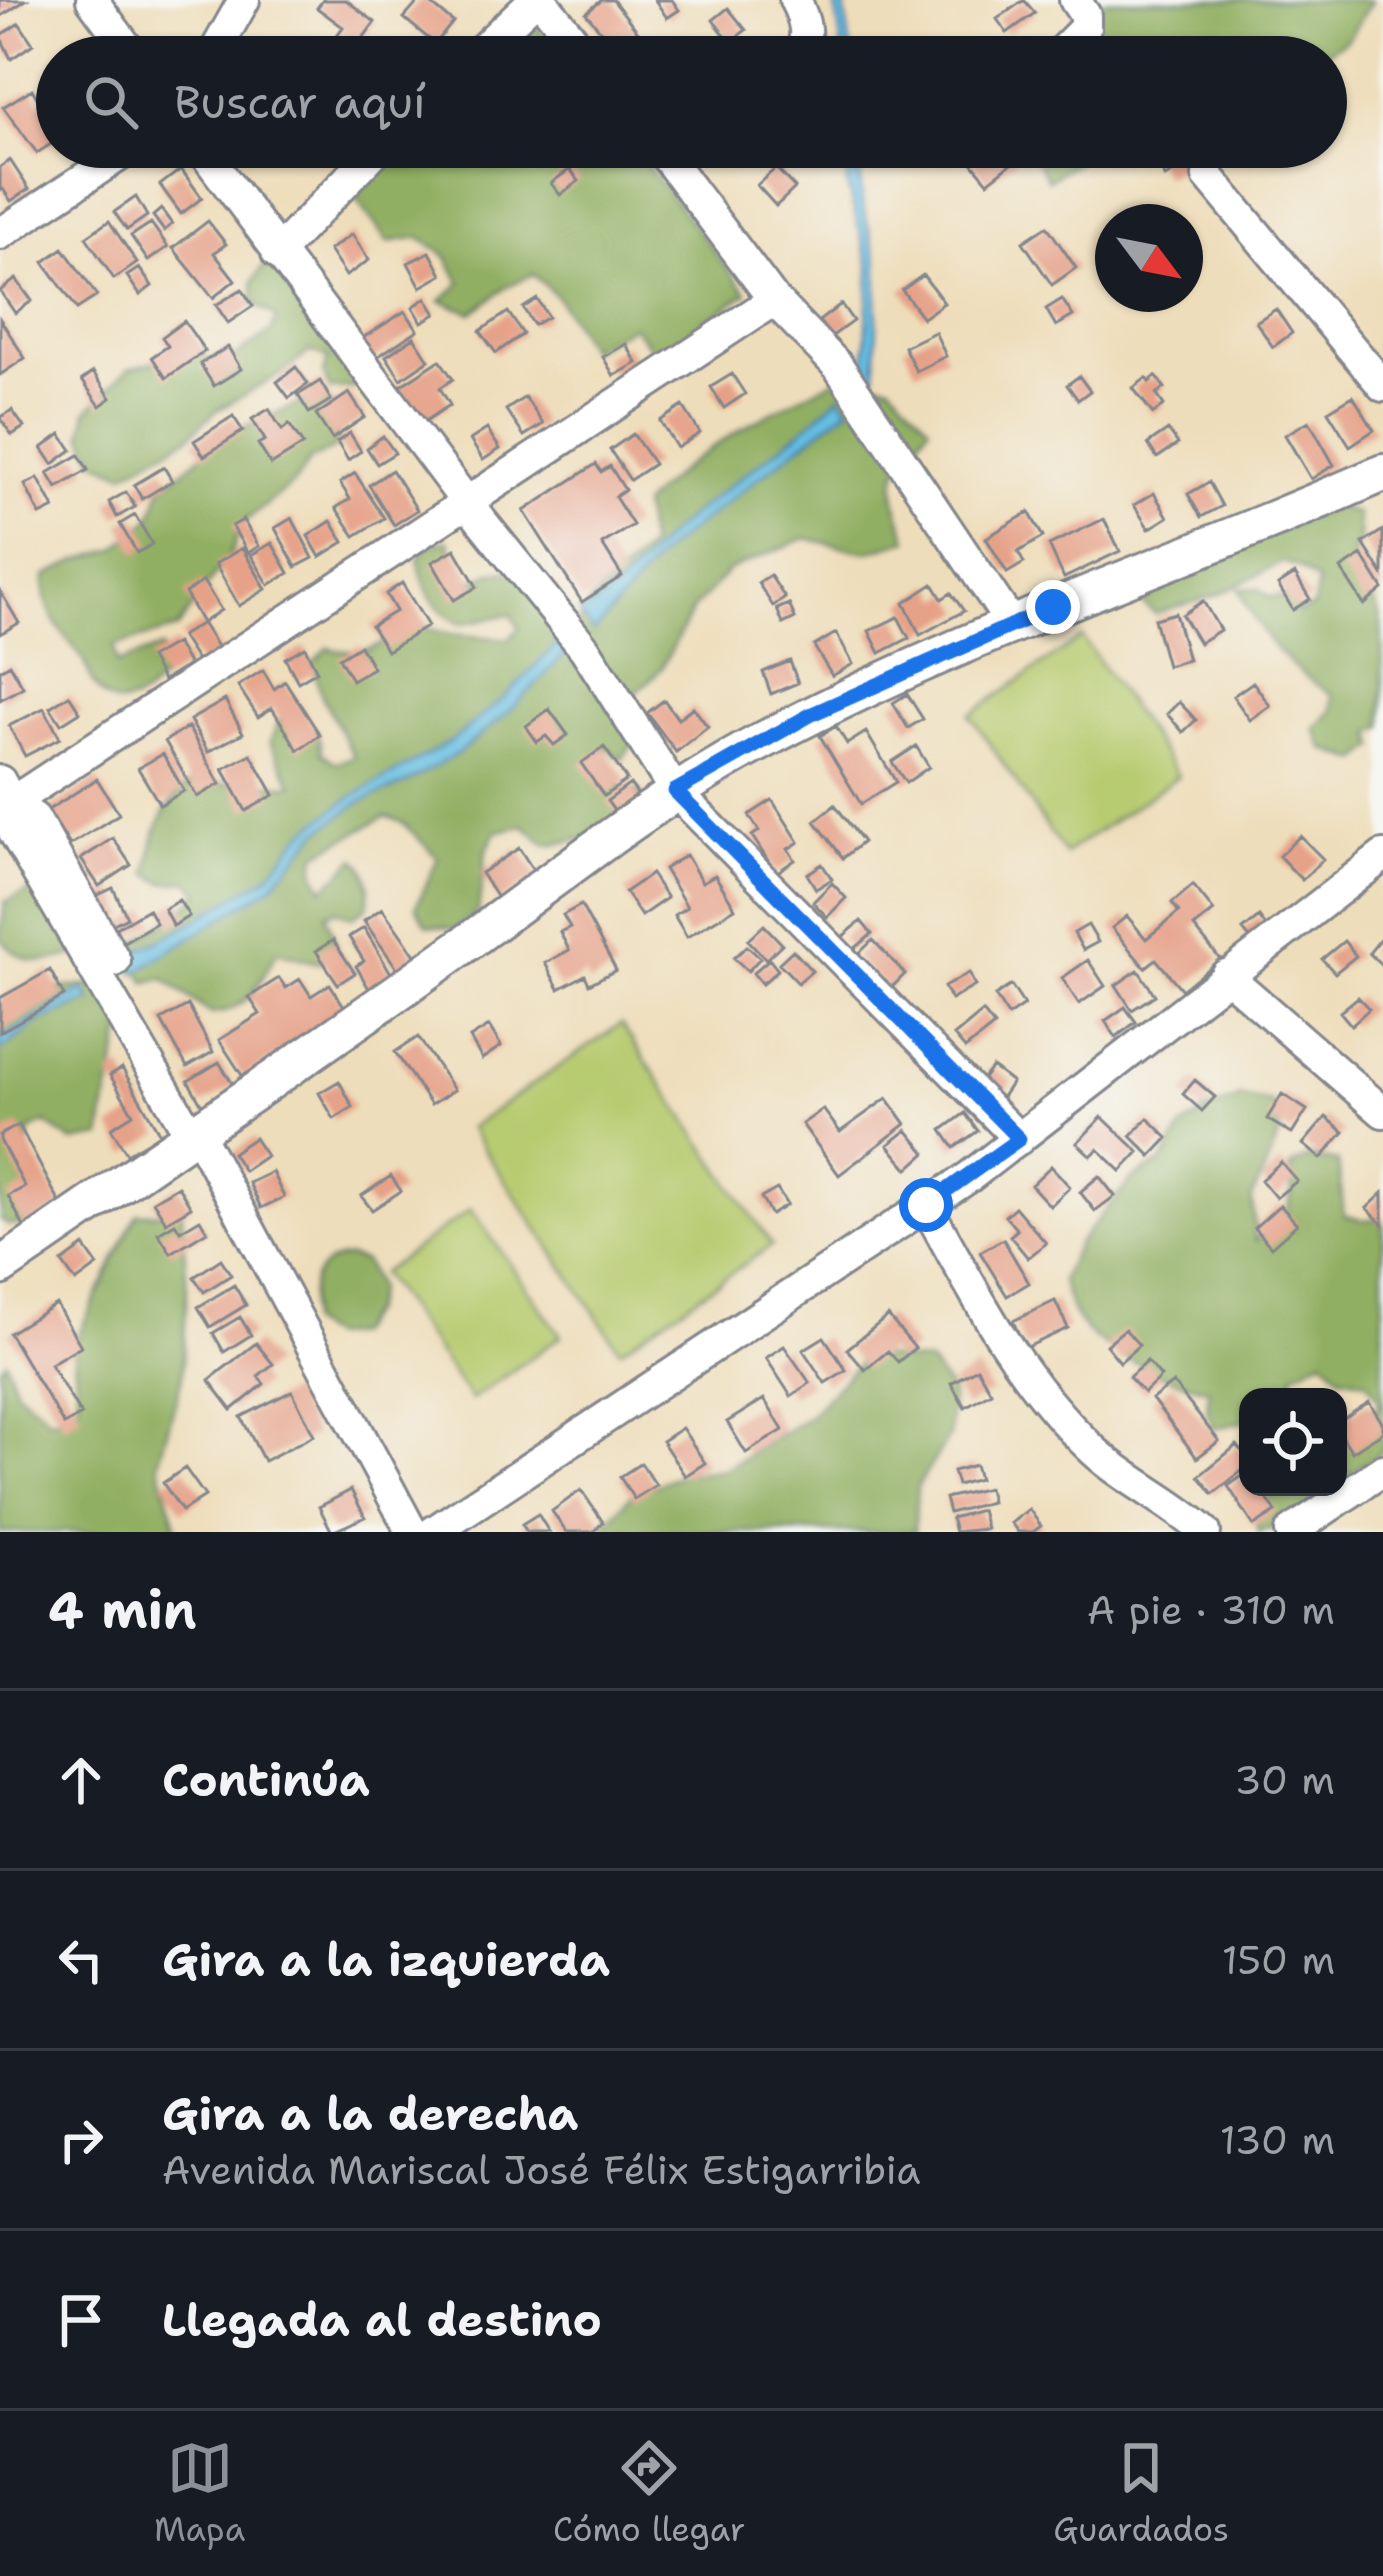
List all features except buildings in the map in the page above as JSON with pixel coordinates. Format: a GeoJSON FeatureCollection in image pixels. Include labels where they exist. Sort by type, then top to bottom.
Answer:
{"type":"FeatureCollection","features":[{"type":"Feature","properties":{"kind":"main road"},"geometry":{"type":"LineString","coordinates":[[0,1267],[675,791],[812,714],[1012,625],[1383,473]]}},
{"type":"Feature","properties":{"kind":"street"},"geometry":{"type":"LineString","coordinates":[[92,0],[119,36]]}},
{"type":"Feature","properties":{"kind":"street"},"geometry":{"type":"LineString","coordinates":[[224,36],[244,0]]}},
{"type":"Feature","properties":{"kind":"street"},"geometry":{"type":"LineString","coordinates":[[498,36],[538,0],[569,36]]}},
{"type":"Feature","properties":{"kind":"street"},"geometry":{"type":"LineString","coordinates":[[794,0],[805,36]]}},
{"type":"Feature","properties":{"kind":"street"},"geometry":{"type":"LineString","coordinates":[[1075,0],[1085,28],[1077,36]]}},
{"type":"Feature","properties":{"kind":"street"},"geometry":{"type":"LineString","coordinates":[[0,234],[100,168]]}},
{"type":"Feature","properties":{"kind":"street"},"geometry":{"type":"LineString","coordinates":[[215,168],[466,503],[554,608],[675,791],[1019,1139]]}},
{"type":"Feature","properties":{"kind":"street"},"geometry":{"type":"LineString","coordinates":[[277,253],[359,168]]}},
{"type":"Feature","properties":{"kind":"street"},"geometry":{"type":"LineString","coordinates":[[675,168],[774,300],[838,366],[1012,625]]}},
{"type":"Feature","properties":{"kind":"street"},"geometry":{"type":"LineString","coordinates":[[1208,176],[1383,386]]}},
{"type":"Feature","properties":{"kind":"street"},"geometry":{"type":"LineString","coordinates":[[412,1532],[197,1132],[197,1113],[105,965],[14,832],[4,798],[774,300]]}},
{"type":"Feature","properties":{"kind":"street"},"geometry":{"type":"LineString","coordinates":[[433,1532],[1019,1139],[1383,856]]}},
{"type":"Feature","properties":{"kind":"street"},"geometry":{"type":"LineString","coordinates":[[1226,974],[1383,1112]]}},
{"type":"Feature","properties":{"kind":"street"},"geometry":{"type":"LineString","coordinates":[[926,1205],[999,1338],[1029,1382],[1095,1452],[1205,1532]]}},
{"type":"Feature","properties":{"kind":"street"},"geometry":{"type":"LineString","coordinates":[[1292,1532],[1383,1470]]}},
{"type":"Feature","properties":{"kind":"green space"},"geometry":{"type":"Polygon","coordinates":[[[1079,0],[1372,0],[1347,39],[1069,36],[1079,0]]]}},
{"type":"Feature","properties":{"kind":"green space"},"geometry":{"type":"Polygon","coordinates":[[[533,22],[544,36],[518,36],[533,22]]]}},
{"type":"Feature","properties":{"kind":"green space"},"geometry":{"type":"Polygon","coordinates":[[[377,168],[649,168],[747,293],[657,355],[633,326],[589,349],[557,297],[533,274],[472,313],[441,301],[461,283],[446,256],[420,237],[388,242],[351,192],[377,168]]]}},
{"type":"Feature","properties":{"kind":"green space"},"geometry":{"type":"Polygon","coordinates":[[[1041,168],[1067,168],[1048,180],[1041,168]]]}},
{"type":"Feature","properties":{"kind":"green space"},"geometry":{"type":"Polygon","coordinates":[[[268,260],[368,370],[354,388],[330,389],[324,374],[328,358],[310,351],[284,372],[216,411],[187,438],[124,473],[95,460],[83,434],[87,411],[129,368],[162,360],[190,342],[216,364],[271,332],[276,317],[254,304],[253,281],[268,260]]]}},
{"type":"Feature","properties":{"kind":"green space"},"geometry":{"type":"Polygon","coordinates":[[[843,376],[891,384],[930,426],[895,478],[908,540],[866,552],[805,538],[729,570],[693,609],[661,669],[628,701],[574,630],[592,601],[649,547],[642,506],[711,449],[843,376]]]}},
{"type":"Feature","properties":{"kind":"green space"},"geometry":{"type":"Polygon","coordinates":[[[322,394],[343,418],[335,448],[310,460],[296,481],[241,525],[233,549],[177,629],[114,646],[117,664],[161,648],[168,670],[161,679],[143,696],[123,704],[103,696],[50,612],[45,577],[116,549],[151,518],[161,489],[227,434],[322,394]]]}},
{"type":"Feature","properties":{"kind":"green space"},"geometry":{"type":"Polygon","coordinates":[[[1335,506],[1357,514],[1360,541],[1353,553],[1381,622],[1383,727],[1373,732],[1376,747],[1358,761],[1324,749],[1315,728],[1332,711],[1332,694],[1276,649],[1239,589],[1258,588],[1269,597],[1294,597],[1299,613],[1314,606],[1318,582],[1298,567],[1283,562],[1219,594],[1155,614],[1143,603],[1148,586],[1335,506]]]}},
{"type":"Feature","properties":{"kind":"green space"},"geometry":{"type":"Polygon","coordinates":[[[448,540],[457,563],[473,582],[491,572],[522,571],[635,741],[622,759],[607,747],[596,753],[603,769],[616,785],[639,791],[647,803],[585,839],[546,845],[524,825],[496,832],[486,851],[478,912],[456,929],[427,925],[416,907],[438,858],[402,822],[386,816],[317,854],[315,870],[323,889],[356,858],[369,887],[367,907],[352,917],[337,910],[326,914],[337,947],[319,963],[277,952],[245,1000],[211,1014],[164,979],[146,982],[126,951],[183,910],[199,892],[189,881],[164,883],[148,874],[159,823],[180,792],[191,783],[293,785],[270,742],[281,717],[317,730],[322,753],[336,763],[354,757],[322,696],[312,664],[328,648],[366,650],[420,627],[509,639],[519,628],[511,614],[460,624],[436,604],[426,589],[418,558],[430,545],[448,540]]]}},
{"type":"Feature","properties":{"kind":"green space"},"geometry":{"type":"Polygon","coordinates":[[[1082,637],[1178,776],[1065,854],[970,715],[1082,637]]]}},
{"type":"Feature","properties":{"kind":"green space"},"geometry":{"type":"Polygon","coordinates":[[[88,880],[103,904],[86,952],[39,961],[19,955],[0,937],[5,902],[31,890],[88,880]]]}},
{"type":"Feature","properties":{"kind":"green space"},"geometry":{"type":"Polygon","coordinates":[[[102,984],[124,1021],[102,1137],[73,1142],[45,1123],[29,1131],[25,1203],[31,1222],[10,1226],[0,1220],[0,1003],[60,988],[102,984]]]}},
{"type":"Feature","properties":{"kind":"green space"},"geometry":{"type":"Polygon","coordinates":[[[621,1024],[772,1245],[620,1350],[469,1128],[621,1024]]]}},
{"type":"Feature","properties":{"kind":"green space"},"geometry":{"type":"Polygon","coordinates":[[[1241,1097],[1272,1103],[1280,1134],[1252,1198],[1255,1240],[1276,1225],[1287,1209],[1291,1166],[1310,1157],[1338,1162],[1344,1215],[1362,1220],[1383,1218],[1383,1451],[1347,1475],[1347,1438],[1363,1431],[1380,1402],[1367,1381],[1341,1376],[1323,1358],[1295,1373],[1289,1388],[1239,1388],[1239,1422],[1214,1429],[1207,1411],[1209,1389],[1155,1372],[1116,1353],[1085,1329],[1069,1303],[1061,1280],[1078,1243],[1131,1180],[1162,1162],[1183,1127],[1206,1111],[1241,1097]]]}},
{"type":"Feature","properties":{"kind":"green space"},"geometry":{"type":"Polygon","coordinates":[[[471,1209],[561,1336],[471,1400],[381,1273],[471,1209]]]}},
{"type":"Feature","properties":{"kind":"green space"},"geometry":{"type":"Polygon","coordinates":[[[137,1213],[182,1213],[187,1289],[182,1378],[158,1463],[178,1532],[0,1532],[0,1367],[6,1361],[16,1390],[51,1419],[78,1404],[73,1346],[137,1213]]]}},
{"type":"Feature","properties":{"kind":"green space"},"geometry":{"type":"Polygon","coordinates":[[[349,1257],[365,1262],[377,1288],[371,1311],[354,1334],[329,1337],[308,1324],[311,1289],[326,1265],[349,1257]]]}},
{"type":"Feature","properties":{"kind":"green space"},"geometry":{"type":"Polygon","coordinates":[[[866,1355],[929,1363],[951,1391],[949,1437],[917,1487],[914,1532],[599,1532],[631,1495],[679,1475],[725,1469],[808,1417],[866,1355]]]}},
{"type":"Feature","properties":{"kind":"green space"},"geometry":{"type":"Polygon","coordinates":[[[1271,1496],[1318,1496],[1285,1525],[1258,1532],[1257,1511],[1271,1496]]]}},
{"type":"Feature","properties":{"kind":"water"},"geometry":{"type":"Polygon","coordinates":[[[835,0],[849,0],[845,10],[849,36],[840,36],[835,0]]]}},
{"type":"Feature","properties":{"kind":"water"},"geometry":{"type":"Polygon","coordinates":[[[848,168],[860,168],[862,203],[878,263],[876,373],[868,386],[859,374],[865,366],[870,267],[847,185],[848,168]]]}},
{"type":"Feature","properties":{"kind":"water"},"geometry":{"type":"Polygon","coordinates":[[[840,395],[849,408],[663,552],[594,632],[579,613],[606,597],[675,529],[840,395]]]}},
{"type":"Feature","properties":{"kind":"water"},"geometry":{"type":"Polygon","coordinates":[[[561,640],[567,652],[510,711],[460,752],[405,784],[360,802],[317,833],[271,887],[135,973],[126,957],[267,877],[303,833],[350,798],[452,741],[503,699],[561,640]]]}},
{"type":"Feature","properties":{"kind":"water"},"geometry":{"type":"Polygon","coordinates":[[[84,989],[91,1000],[39,1022],[0,1051],[1,1038],[84,989]]]}},
{"type":"Feature","properties":{"kind":"route"},"geometry":{"type":"LineString","coordinates":[[926,1205],[1019,1139],[675,791],[812,714],[1053,607]]}}]}
